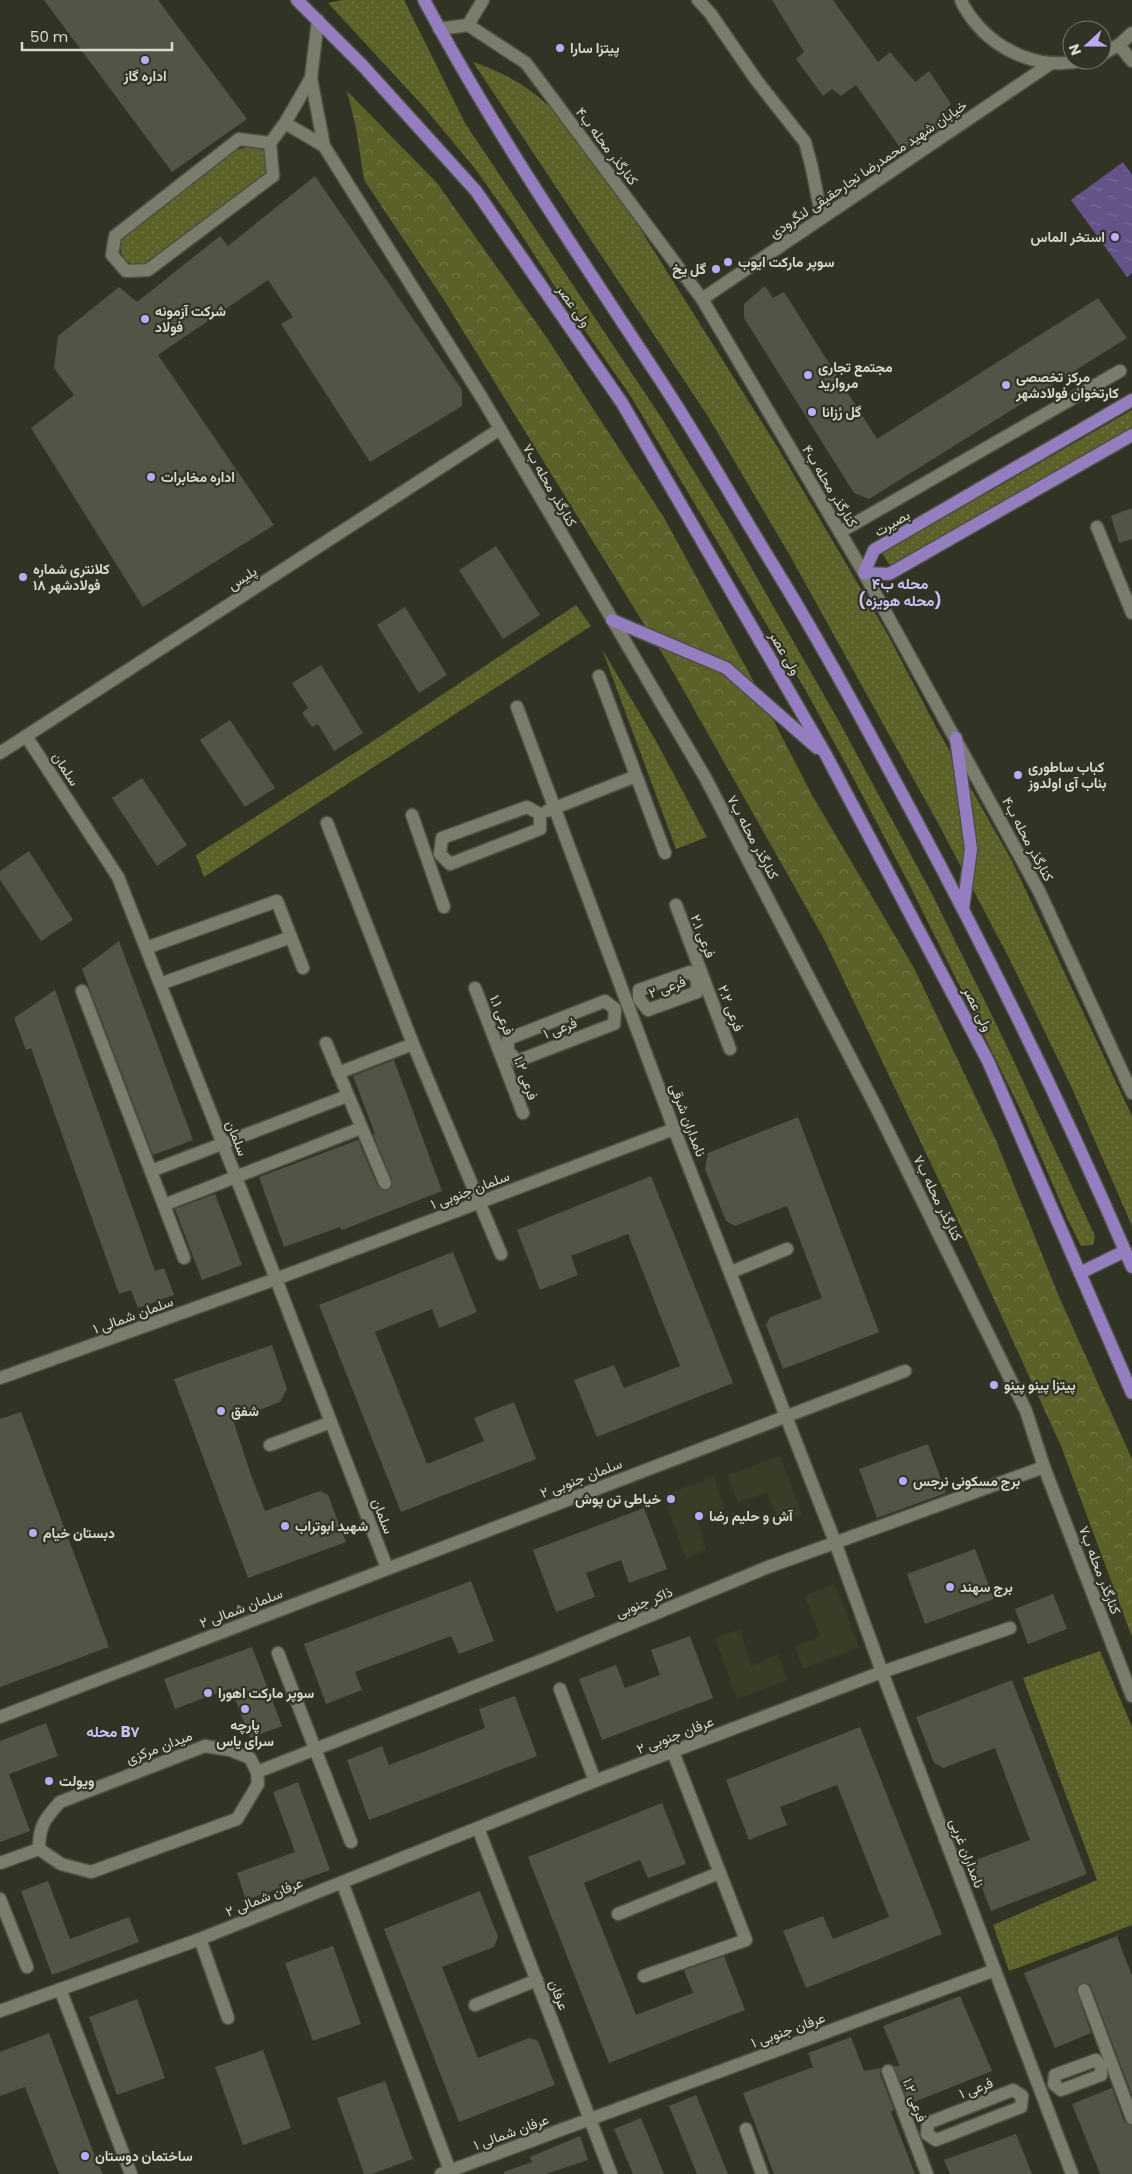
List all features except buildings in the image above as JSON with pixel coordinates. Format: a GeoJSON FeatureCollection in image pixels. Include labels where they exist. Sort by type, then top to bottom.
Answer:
{"type":"FeatureCollection","features":[{"type":"Feature","properties":{"kind":"main road","name":"ولی عصر"},"geometry":{"type":"LineString","coordinates":[[297,0],[363,66],[482,199],[622,403],[826,755],[988,1061],[1132,1393]]}},
{"type":"Feature","properties":{"kind":"main road"},"geometry":{"type":"LineString","coordinates":[[424,0],[458,65],[522,171],[662,382],[776,570],[865,725],[963,909],[1024,1033],[1132,1267]]}},
{"type":"Feature","properties":{"kind":"main road","name":"بصیرت"},"geometry":{"type":"LineString","coordinates":[[864,572],[874,550],[1132,400]]}},
{"type":"Feature","properties":{"kind":"main road"},"geometry":{"type":"LineString","coordinates":[[864,572],[889,574],[1132,435]]}},
{"type":"Feature","properties":{"kind":"main road"},"geometry":{"type":"LineString","coordinates":[[612,620],[726,668],[826,755]]}},
{"type":"Feature","properties":{"kind":"main road"},"geometry":{"type":"LineString","coordinates":[[956,738],[971,849],[963,909]]}},
{"type":"Feature","properties":{"kind":"main road"},"geometry":{"type":"LineString","coordinates":[[1080,1273],[1125,1252]]}},
{"type":"Feature","properties":{"kind":"street"},"geometry":{"type":"LineString","coordinates":[[439,29],[468,26],[483,0]]}},
{"type":"Feature","properties":{"kind":"street"},"geometry":{"type":"LineString","coordinates":[[698,0],[710,13],[757,81],[805,142],[812,164],[822,218]]}},
{"type":"Feature","properties":{"kind":"street"},"geometry":{"type":"LineString","coordinates":[[961,0],[963,6],[985,35],[1015,54],[1050,64],[1062,64]]}},
{"type":"Feature","properties":{"kind":"street","name":"کنارگذر محله ب۷"},"geometry":{"type":"LineString","coordinates":[[318,20],[311,78],[324,146],[500,429],[706,779],[877,1109],[1026,1411],[1044,1467],[1132,1696]]}},
{"type":"Feature","properties":{"kind":"street","name":"کنارگذر محله ب۴"},"geometry":{"type":"LineString","coordinates":[[468,26],[526,64],[702,299],[864,572],[1040,893],[1132,1093]]}},
{"type":"Feature","properties":{"kind":"street"},"geometry":{"type":"LineString","coordinates":[[1112,49],[1132,33]]}},
{"type":"Feature","properties":{"kind":"street"},"geometry":{"type":"LineString","coordinates":[[1119,45],[1132,61]]}},
{"type":"Feature","properties":{"kind":"street","name":"خیابان شهید محمدرضا نجارحقیقی لنگرودی"},"geometry":{"type":"LineString","coordinates":[[702,299],[1050,64]]}},
{"type":"Feature","properties":{"kind":"street"},"geometry":{"type":"LineString","coordinates":[[270,143],[240,139],[115,236],[112,255],[126,271],[148,270],[273,176],[270,143],[285,123],[311,78]]}},
{"type":"Feature","properties":{"kind":"street"},"geometry":{"type":"LineString","coordinates":[[285,123],[324,146]]}},
{"type":"Feature","properties":{"kind":"street"},"geometry":{"type":"LineString","coordinates":[[840,532],[1120,371]]}},
{"type":"Feature","properties":{"kind":"street","name":"پلیس"},"geometry":{"type":"LineString","coordinates":[[0,752],[500,429]]}},
{"type":"Feature","properties":{"kind":"street"},"geometry":{"type":"LineString","coordinates":[[1097,527],[1132,611]]}},
{"type":"Feature","properties":{"kind":"street"},"geometry":{"type":"LineString","coordinates":[[598,676],[665,853]]}},
{"type":"Feature","properties":{"kind":"street","name":"نامداران شرقی"},"geometry":{"type":"LineString","coordinates":[[517,707],[555,808],[634,1001],[674,1128],[836,1542]]}},
{"type":"Feature","properties":{"kind":"street","name":"سلمان"},"geometry":{"type":"LineString","coordinates":[[26,736],[118,877],[387,1568]]}},
{"type":"Feature","properties":{"kind":"street"},"geometry":{"type":"LineString","coordinates":[[540,814],[636,776]]}},
{"type":"Feature","properties":{"kind":"street"},"geometry":{"type":"LineString","coordinates":[[440,854],[442,838],[528,807],[540,814]]}},
{"type":"Feature","properties":{"kind":"street"},"geometry":{"type":"LineString","coordinates":[[440,854],[450,864],[540,829],[540,814]]}},
{"type":"Feature","properties":{"kind":"street"},"geometry":{"type":"LineString","coordinates":[[412,815],[444,907]]}},
{"type":"Feature","properties":{"kind":"street"},"geometry":{"type":"LineString","coordinates":[[327,823],[413,1044],[501,1254]]}},
{"type":"Feature","properties":{"kind":"street"},"geometry":{"type":"LineString","coordinates":[[427,859],[440,854]]}},
{"type":"Feature","properties":{"kind":"street"},"geometry":{"type":"LineString","coordinates":[[146,948],[277,901],[303,968]]}},
{"type":"Feature","properties":{"kind":"street","name":"فرعی ۲.۱"},"geometry":{"type":"LineString","coordinates":[[676,905],[700,978]]}},
{"type":"Feature","properties":{"kind":"street"},"geometry":{"type":"LineString","coordinates":[[160,984],[291,937]]}},
{"type":"Feature","properties":{"kind":"street","name":"فرعی ۲"},"geometry":{"type":"LineString","coordinates":[[690,972],[700,978],[697,992],[648,1010],[634,1001],[639,990],[690,972]]}},
{"type":"Feature","properties":{"kind":"street","name":"فرعی ۲.۲"},"geometry":{"type":"LineString","coordinates":[[700,978],[730,1049]]}},
{"type":"Feature","properties":{"kind":"street","name":"فرعی ۱.۱"},"geometry":{"type":"LineString","coordinates":[[475,988],[504,1052]]}},
{"type":"Feature","properties":{"kind":"street"},"geometry":{"type":"LineString","coordinates":[[82,991],[184,1258]]}},
{"type":"Feature","properties":{"kind":"street","name":"فرعی ۱"},"geometry":{"type":"LineString","coordinates":[[605,1001],[615,1009],[614,1024],[517,1061],[504,1052],[508,1039],[605,1001]]}},
{"type":"Feature","properties":{"kind":"street"},"geometry":{"type":"LineString","coordinates":[[615,1009],[634,1001]]}},
{"type":"Feature","properties":{"kind":"street"},"geometry":{"type":"LineString","coordinates":[[326,1043],[385,1183]]}},
{"type":"Feature","properties":{"kind":"street"},"geometry":{"type":"LineString","coordinates":[[338,1072],[413,1044]]}},
{"type":"Feature","properties":{"kind":"street","name":"فرعی ۱.۲"},"geometry":{"type":"LineString","coordinates":[[504,1052],[523,1114]]}},
{"type":"Feature","properties":{"kind":"street"},"geometry":{"type":"LineString","coordinates":[[151,1172],[347,1096]]}},
{"type":"Feature","properties":{"kind":"street"},"geometry":{"type":"LineString","coordinates":[[164,1205],[361,1128]]}},
{"type":"Feature","properties":{"kind":"street","name":"سلمان جنوبی ۱"},"geometry":{"type":"LineString","coordinates":[[276,1280],[674,1128]]}},
{"type":"Feature","properties":{"kind":"street"},"geometry":{"type":"LineString","coordinates":[[730,1272],[787,1249]]}},
{"type":"Feature","properties":{"kind":"street","name":"سلمان شمالی ۱"},"geometry":{"type":"LineString","coordinates":[[0,1378],[276,1280]]}},
{"type":"Feature","properties":{"kind":"street","name":"سلمان جنوبی ۲"},"geometry":{"type":"LineString","coordinates":[[387,1568],[785,1415],[905,1371]]}},
{"type":"Feature","properties":{"kind":"street"},"geometry":{"type":"LineString","coordinates":[[270,1445],[331,1422]]}},
{"type":"Feature","properties":{"kind":"street","name":"ذاکر جنوبی"},"geometry":{"type":"LineString","coordinates":[[257,1772],[836,1542],[1044,1467]]}},
{"type":"Feature","properties":{"kind":"street","name":"نامداران غربی"},"geometry":{"type":"LineString","coordinates":[[836,1542],[882,1672],[1072,2174]]}},
{"type":"Feature","properties":{"kind":"street","name":"سلمان شمالی ۲"},"geometry":{"type":"LineString","coordinates":[[0,1717],[387,1568]]}},
{"type":"Feature","properties":{"kind":"street","name":"عرفان جنوبی ۲"},"geometry":{"type":"LineString","coordinates":[[478,1828],[595,1781],[882,1672],[1010,1628]]}},
{"type":"Feature","properties":{"kind":"street"},"geometry":{"type":"LineString","coordinates":[[278,1653],[351,1842]]}},
{"type":"Feature","properties":{"kind":"street"},"geometry":{"type":"LineString","coordinates":[[560,1689],[595,1781]]}},
{"type":"Feature","properties":{"kind":"street","name":"میدان مرکزی"},"geometry":{"type":"LineString","coordinates":[[39,1848],[39,1830],[46,1817],[60,1802],[205,1746],[230,1750],[250,1758],[257,1772]]}},
{"type":"Feature","properties":{"kind":"street"},"geometry":{"type":"LineString","coordinates":[[644,1976],[746,1940],[673,1752]]}},
{"type":"Feature","properties":{"kind":"street"},"geometry":{"type":"LineString","coordinates":[[0,1862],[39,1848],[61,1864],[91,1872],[237,1819],[258,1784],[257,1772]]}},
{"type":"Feature","properties":{"kind":"street","name":"عرفان شمالی ۲"},"geometry":{"type":"LineString","coordinates":[[0,2011],[200,1939],[478,1828]]}},
{"type":"Feature","properties":{"kind":"street","name":"عرفان"},"geometry":{"type":"LineString","coordinates":[[478,1828],[611,2174]]}},
{"type":"Feature","properties":{"kind":"street"},"geometry":{"type":"LineString","coordinates":[[618,1914],[719,1872]]}},
{"type":"Feature","properties":{"kind":"street"},"geometry":{"type":"LineString","coordinates":[[342,1882],[446,2172]]}},
{"type":"Feature","properties":{"kind":"street"},"geometry":{"type":"LineString","coordinates":[[0,1899],[27,1967]]}},
{"type":"Feature","properties":{"kind":"street"},"geometry":{"type":"LineString","coordinates":[[200,1939],[228,2018]]}},
{"type":"Feature","properties":{"kind":"street","name":"عرفان جنوبی ۱"},"geometry":{"type":"LineString","coordinates":[[591,2118],[994,1970]]}},
{"type":"Feature","properties":{"kind":"street"},"geometry":{"type":"LineString","coordinates":[[475,2005],[537,1980]]}},
{"type":"Feature","properties":{"kind":"street"},"geometry":{"type":"LineString","coordinates":[[60,1989],[131,2174]]}},
{"type":"Feature","properties":{"kind":"street"},"geometry":{"type":"LineString","coordinates":[[1084,1990],[1106,2064],[1132,2118]]}},
{"type":"Feature","properties":{"kind":"street"},"geometry":{"type":"LineString","coordinates":[[927,2174],[913,2139],[927,2134],[936,2140],[1021,2107],[1022,2096],[1054,2084],[1055,2075],[1096,2060],[1106,2064]]}},
{"type":"Feature","properties":{"kind":"street","name":"فرعی ۱.۲"},"geometry":{"type":"LineString","coordinates":[[888,2071],[913,2139]]}},
{"type":"Feature","properties":{"kind":"street","name":"فرعی ۱"},"geometry":{"type":"LineString","coordinates":[[927,2134],[928,2123],[1013,2090],[1022,2096]]}},
{"type":"Feature","properties":{"kind":"street","name":"عرفان شمالی ۱"},"geometry":{"type":"LineString","coordinates":[[446,2172],[591,2118]]}},
{"type":"Feature","properties":{"kind":"street"},"geometry":{"type":"LineString","coordinates":[[746,2128],[762,2174]]}},
{"type":"Feature","properties":{"kind":"shaded area"},"geometry":{"type":"Polygon","coordinates":[[[780,1456],[802,1514],[780,1525],[767,1492],[738,1503],[728,1475],[780,1456]]]}},
{"type":"Feature","properties":{"kind":"shaded area"},"geometry":{"type":"Polygon","coordinates":[[[714,1476],[725,1508],[698,1521],[706,1549],[686,1559],[663,1496],[714,1476]]]}},
{"type":"Feature","properties":{"kind":"shaded area"},"geometry":{"type":"Polygon","coordinates":[[[835,1584],[859,1647],[803,1669],[795,1647],[820,1637],[805,1596],[835,1584]]]}},
{"type":"Feature","properties":{"kind":"shaded area"},"geometry":{"type":"Polygon","coordinates":[[[740,1629],[751,1666],[778,1654],[788,1680],[737,1699],[715,1638],[740,1629]]]}},
{"type":"Feature","properties":{"kind":"green space"},"geometry":{"type":"Polygon","coordinates":[[[342,0],[404,0],[465,123],[661,417],[731,532],[841,725],[932,894],[1003,1038],[1095,1236],[1093,1245],[1081,1246],[1024,1117],[908,882],[848,768],[806,691],[630,395],[473,166],[423,106],[328,3],[342,0]]]}},
{"type":"Feature","properties":{"kind":"green space"},"geometry":{"type":"Polygon","coordinates":[[[473,62],[495,70],[514,80],[545,103],[559,116],[600,165],[778,448],[888,635],[935,725],[1012,861],[1132,1116],[1132,1226],[1071,1086],[1009,958],[939,825],[789,554],[709,418],[473,62]]]}},
{"type":"Feature","properties":{"kind":"green space"},"geometry":{"type":"Polygon","coordinates":[[[347,91],[437,183],[547,338],[663,516],[749,673],[812,795],[914,968],[995,1138],[1060,1299],[1132,1459],[1132,1637],[1061,1446],[953,1210],[824,939],[668,663],[444,300],[364,180],[356,128],[347,91]]]}},
{"type":"Feature","properties":{"kind":"green space"},"geometry":{"type":"Polygon","coordinates":[[[251,146],[264,150],[268,172],[157,258],[139,267],[124,258],[120,240],[233,151],[251,146]]]}},
{"type":"Feature","properties":{"kind":"green space"},"geometry":{"type":"Polygon","coordinates":[[[1132,410],[1132,427],[890,566],[882,553],[1132,410]]]}},
{"type":"Feature","properties":{"kind":"green space"},"geometry":{"type":"Polygon","coordinates":[[[576,605],[591,626],[204,877],[196,855],[370,743],[576,605]]]}},
{"type":"Feature","properties":{"kind":"green space"},"geometry":{"type":"Polygon","coordinates":[[[602,649],[656,741],[707,837],[676,849],[602,649]]]}},
{"type":"Feature","properties":{"kind":"green space"},"geometry":{"type":"Polygon","coordinates":[[[1100,1651],[1132,1727],[1132,1925],[1009,1971],[993,1925],[1097,1880],[1023,1678],[1100,1651]]]}},
{"type":"Feature","properties":{"kind":"water","name":"استخر الماس"},"geometry":{"type":"Polygon","coordinates":[[[1123,162],[1132,175],[1132,273],[1127,277],[1071,200],[1123,162]]]}},
{"type":"Feature","properties":{"kind":"place","name":"پیتزا سارا"},"geometry":{"type":"Point","coordinates":[560,48]}},
{"type":"Feature","properties":{"kind":"place","name":"اداره گاز"},"geometry":{"type":"Point","coordinates":[145,60]}},
{"type":"Feature","properties":{"kind":"place","name":"استخر الماس"},"geometry":{"type":"Point","coordinates":[1115,237]}},
{"type":"Feature","properties":{"kind":"place","name":"سوپر مارکت ایوب"},"geometry":{"type":"Point","coordinates":[728,262]}},
{"type":"Feature","properties":{"kind":"place","name":"گل یخ"},"geometry":{"type":"Point","coordinates":[716,269]}},
{"type":"Feature","properties":{"kind":"place","name":"شرکت آزمونه فولاد"},"geometry":{"type":"Point","coordinates":[145,319]}},
{"type":"Feature","properties":{"kind":"place","name":"مجتمع تجاری مروارید"},"geometry":{"type":"Point","coordinates":[808,375]}},
{"type":"Feature","properties":{"kind":"place","name":"مرکز تخصصی کارتخوان فولادشهر"},"geometry":{"type":"Point","coordinates":[1006,385]}},
{"type":"Feature","properties":{"kind":"place","name":"گل رُزانا"},"geometry":{"type":"Point","coordinates":[812,412]}},
{"type":"Feature","properties":{"kind":"place","name":"اداره مخابرات"},"geometry":{"type":"Point","coordinates":[151,477]}},
{"type":"Feature","properties":{"kind":"place","name":"کلانتری شماره ۱۸ فولادشهر"},"geometry":{"type":"Point","coordinates":[23,577]}},
{"type":"Feature","properties":{"kind":"place","name":"کباب ساطوری بناب آی اولدوز"},"geometry":{"type":"Point","coordinates":[1018,775]}},
{"type":"Feature","properties":{"kind":"place","name":"پیتزا پینو پینو"},"geometry":{"type":"Point","coordinates":[994,1385]}},
{"type":"Feature","properties":{"kind":"place","name":"شفق"},"geometry":{"type":"Point","coordinates":[221,1411]}},
{"type":"Feature","properties":{"kind":"place","name":"برج مسکونی نرجس"},"geometry":{"type":"Point","coordinates":[903,1481]}},
{"type":"Feature","properties":{"kind":"place","name":"خیاطی تن پوش"},"geometry":{"type":"Point","coordinates":[671,1499]}},
{"type":"Feature","properties":{"kind":"place","name":"آش و حلیم رضا"},"geometry":{"type":"Point","coordinates":[699,1516]}},
{"type":"Feature","properties":{"kind":"place","name":"شهید ابوتراب"},"geometry":{"type":"Point","coordinates":[285,1526]}},
{"type":"Feature","properties":{"kind":"place","name":"دبستان خیام"},"geometry":{"type":"Point","coordinates":[33,1533]}},
{"type":"Feature","properties":{"kind":"place","name":"برج سهند"},"geometry":{"type":"Point","coordinates":[950,1587]}},
{"type":"Feature","properties":{"kind":"place","name":"سوپر مارکت اهورا"},"geometry":{"type":"Point","coordinates":[208,1693]}},
{"type":"Feature","properties":{"kind":"place","name":"پارچه سرای یاس"},"geometry":{"type":"Point","coordinates":[245,1709]}},
{"type":"Feature","properties":{"kind":"place","name":"ویولت"},"geometry":{"type":"Point","coordinates":[49,1781]}},
{"type":"Feature","properties":{"kind":"place","name":"ساختمان دوستان"},"geometry":{"type":"Point","coordinates":[85,2156]}},
{"type":"Feature","properties":{"kind":"district","name":"محله ب۴ (محله هویزه)"},"geometry":{"type":"Point","coordinates":[900,592]}},
{"type":"Feature","properties":{"kind":"district","name":"محله B۷"},"geometry":{"type":"Point","coordinates":[113,1731]}}]}
